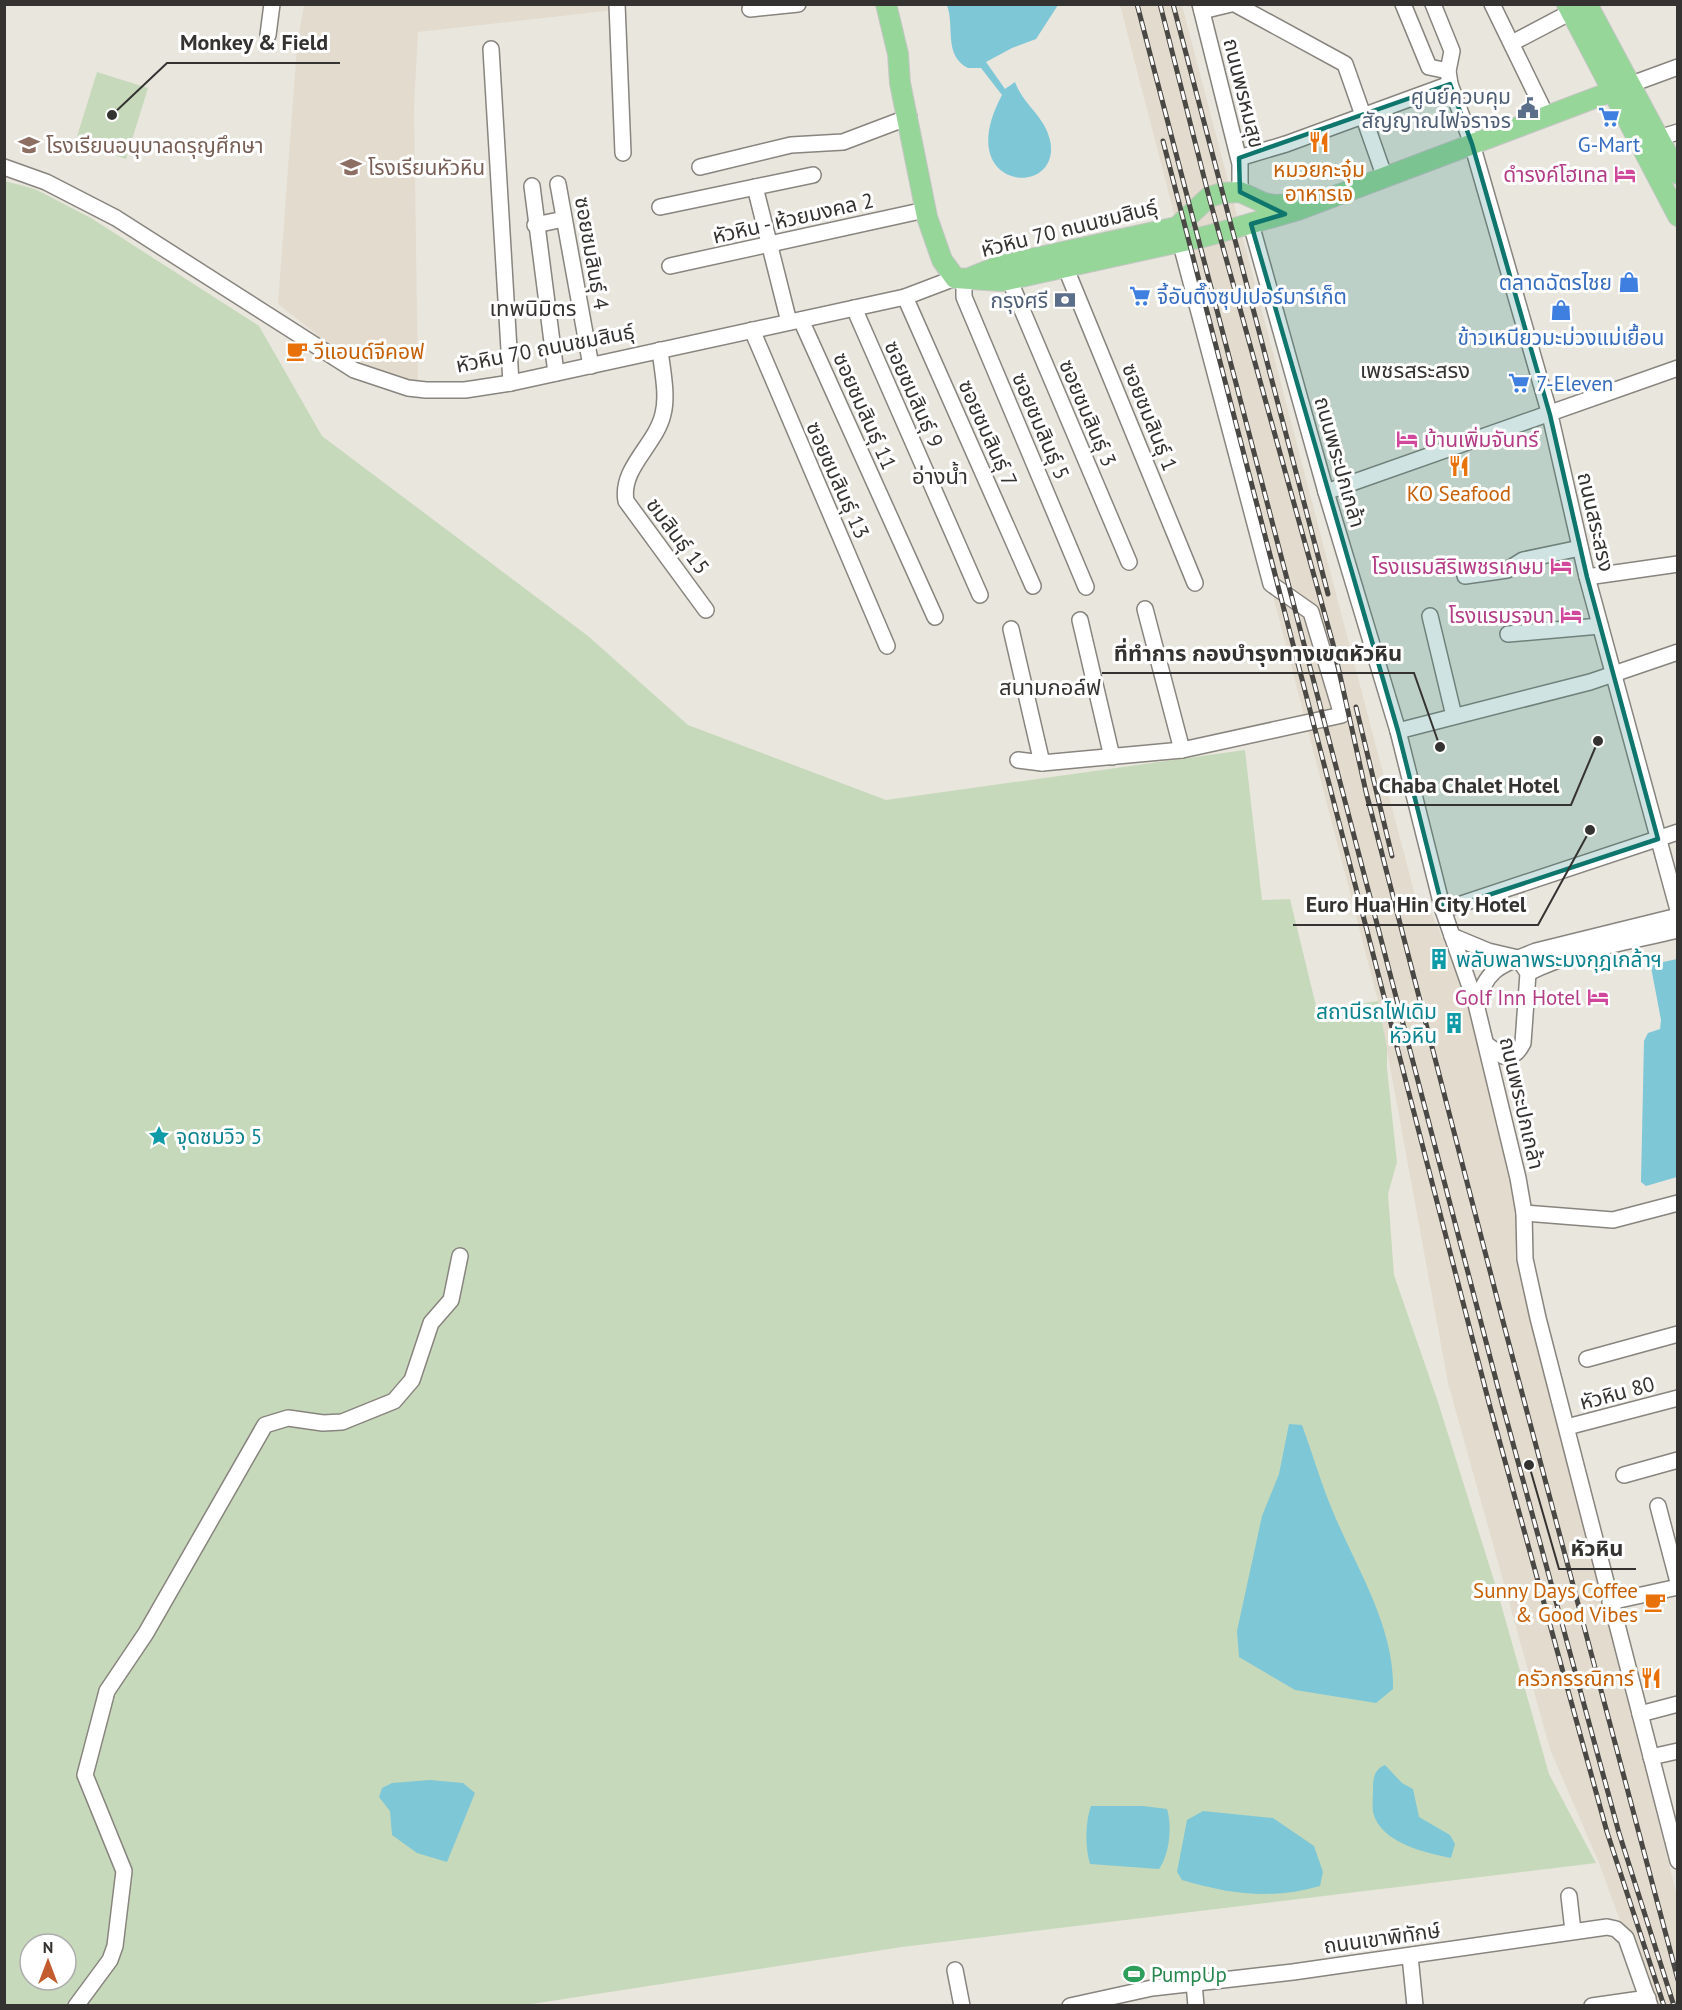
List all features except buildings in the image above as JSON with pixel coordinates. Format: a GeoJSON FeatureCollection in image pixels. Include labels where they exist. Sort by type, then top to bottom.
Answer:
{"type":"FeatureCollection","features":[{"type":"Feature","properties":{"kind":"main road"},"geometry":{"type":"LineString","coordinates":[[875,4],[888,56],[900,83],[909,117],[925,210],[942,260],[960,279]]}},
{"type":"Feature","properties":{"kind":"main road"},"geometry":{"type":"LineString","coordinates":[[886,4],[898,54],[900,83]]}},
{"type":"Feature","properties":{"kind":"main road"},"geometry":{"type":"LineString","coordinates":[[1575,7],[1620,89],[1677,216]]}},
{"type":"Feature","properties":{"kind":"main road"},"geometry":{"type":"LineString","coordinates":[[1620,89],[1658,138],[1677,174]]}},
{"type":"Feature","properties":{"kind":"main road","name":"หัวหิน 70 ถนนชมสินธุ์"},"geometry":{"type":"LineString","coordinates":[[960,279],[999,266],[1065,259],[1179,234],[1214,234],[1251,224],[1620,89]]}},
{"type":"Feature","properties":{"kind":"main road","name":"หัวหิน 70 ถนนชมสินธุ์"},"geometry":{"type":"LineString","coordinates":[[1179,234],[1200,205],[1216,194],[1244,194],[1275,206],[1314,202]]}},
{"type":"Feature","properties":{"kind":"main road"},"geometry":{"type":"LineString","coordinates":[[1244,194],[1255,210],[1251,224]]}},
{"type":"Feature","properties":{"kind":"main road"},"geometry":{"type":"LineString","coordinates":[[1200,205],[1197,218],[1199,225],[1206,232],[1214,234]]}},
{"type":"Feature","properties":{"kind":"main road","name":"หัวหิน 70 ถนนชมสินธุ์"},"geometry":{"type":"LineString","coordinates":[[960,279],[1009,279],[1065,259]]}},
{"type":"Feature","properties":{"kind":"street"},"geometry":{"type":"LineString","coordinates":[[268,35],[272,4]]}},
{"type":"Feature","properties":{"kind":"street"},"geometry":{"type":"LineString","coordinates":[[617,4],[623,153]]}},
{"type":"Feature","properties":{"kind":"street"},"geometry":{"type":"LineString","coordinates":[[750,9],[798,4]]}},
{"type":"Feature","properties":{"kind":"street"},"geometry":{"type":"LineString","coordinates":[[1201,8],[1233,4],[1345,64],[1384,175]]}},
{"type":"Feature","properties":{"kind":"street"},"geometry":{"type":"LineString","coordinates":[[1403,4],[1429,68],[1449,78]]}},
{"type":"Feature","properties":{"kind":"street"},"geometry":{"type":"LineString","coordinates":[[1433,4],[1452,51],[1449,78]]}},
{"type":"Feature","properties":{"kind":"street"},"geometry":{"type":"LineString","coordinates":[[1492,4],[1547,117]]}},
{"type":"Feature","properties":{"kind":"street"},"geometry":{"type":"LineString","coordinates":[[1512,43],[1575,7]]}},
{"type":"Feature","properties":{"kind":"street","name":"ถนนพรหมสุข"},"geometry":{"type":"LineString","coordinates":[[1201,8],[1239,158],[1244,194]]}},
{"type":"Feature","properties":{"kind":"street"},"geometry":{"type":"LineString","coordinates":[[491,49],[511,383]]}},
{"type":"Feature","properties":{"kind":"street"},"geometry":{"type":"LineString","coordinates":[[1620,89],[1677,67]]}},
{"type":"Feature","properties":{"kind":"street"},"geometry":{"type":"LineString","coordinates":[[1239,158],[1364,117],[1449,78]]}},
{"type":"Feature","properties":{"kind":"street","name":"ถนนสระสรง"},"geometry":{"type":"LineString","coordinates":[[1449,78],[1472,144],[1550,415],[1587,577],[1677,910]]}},
{"type":"Feature","properties":{"kind":"street"},"geometry":{"type":"LineString","coordinates":[[700,167],[791,145],[843,142],[909,117]]}},
{"type":"Feature","properties":{"kind":"street"},"geometry":{"type":"LineString","coordinates":[[1658,138],[1677,132]]}},
{"type":"Feature","properties":{"kind":"street","name":"หัวหิน 70 ถนนชมสินธุ์"},"geometry":{"type":"LineString","coordinates":[[4,167],[46,182],[116,218],[354,370],[408,388],[465,390],[511,383],[905,297],[960,279]]}},
{"type":"Feature","properties":{"kind":"street"},"geometry":{"type":"LineString","coordinates":[[660,207],[813,175]]}},
{"type":"Feature","properties":{"kind":"street","name":"ซอยชมสินธุ์ 4"},"geometry":{"type":"LineString","coordinates":[[558,184],[591,366]]}},
{"type":"Feature","properties":{"kind":"street"},"geometry":{"type":"LineString","coordinates":[[532,186],[535,225],[556,374]]}},
{"type":"Feature","properties":{"kind":"street","name":"ซอยชมสินธุ์ 11"},"geometry":{"type":"LineString","coordinates":[[755,187],[769,245],[795,321],[935,617]]}},
{"type":"Feature","properties":{"kind":"street","name":"หัวหิน - ห้วยมงคล 2"},"geometry":{"type":"LineString","coordinates":[[670,266],[925,210]]}},
{"type":"Feature","properties":{"kind":"street"},"geometry":{"type":"LineString","coordinates":[[535,225],[564,219]]}},
{"type":"Feature","properties":{"kind":"street","name":"ถนนพระปกเกล้า"},"geometry":{"type":"LineString","coordinates":[[1251,224],[1326,492],[1398,731],[1443,910],[1476,1004],[1487,1045],[1524,1213],[1525,1259],[1677,1861]]}},
{"type":"Feature","properties":{"kind":"street"},"geometry":{"type":"LineString","coordinates":[[1018,760],[1042,764],[1182,750],[1342,716],[1311,612],[1271,584],[1179,234]]}},
{"type":"Feature","properties":{"kind":"street","name":"ซอยชมสินธุ์ 1"},"geometry":{"type":"LineString","coordinates":[[1065,259],[1195,583]]}},
{"type":"Feature","properties":{"kind":"street","name":"ซอยชมสินธุ์ 5"},"geometry":{"type":"LineString","coordinates":[[960,279],[964,297],[1086,587]]}},
{"type":"Feature","properties":{"kind":"street","name":"ซอยชมสินธุ์ 3"},"geometry":{"type":"LineString","coordinates":[[1009,279],[1129,562]]}},
{"type":"Feature","properties":{"kind":"street","name":"ซอยชมสินธุ์ 7"},"geometry":{"type":"LineString","coordinates":[[905,297],[1032,586]]}},
{"type":"Feature","properties":{"kind":"street","name":"ซอยชมสินธุ์ 9"},"geometry":{"type":"LineString","coordinates":[[854,308],[980,596]]}},
{"type":"Feature","properties":{"kind":"street","name":"ซอยชมสินธุ์ 13"},"geometry":{"type":"LineString","coordinates":[[752,330],[887,646]]}},
{"type":"Feature","properties":{"kind":"street","name":"ชมสินธุ์ 15"},"geometry":{"type":"LineString","coordinates":[[660,350],[663,416],[631,473],[624,492],[626,501],[706,610]]}},
{"type":"Feature","properties":{"kind":"street"},"geometry":{"type":"LineString","coordinates":[[1326,492],[1550,415],[1677,368]]}},
{"type":"Feature","properties":{"kind":"street"},"geometry":{"type":"LineString","coordinates":[[1465,576],[1507,570],[1523,560],[1580,549]]}},
{"type":"Feature","properties":{"kind":"street"},"geometry":{"type":"LineString","coordinates":[[1587,577],[1677,564]]}},
{"type":"Feature","properties":{"kind":"street"},"geometry":{"type":"LineString","coordinates":[[1145,609],[1182,750]]}},
{"type":"Feature","properties":{"kind":"street"},"geometry":{"type":"LineString","coordinates":[[1430,616],[1454,716]]}},
{"type":"Feature","properties":{"kind":"street"},"geometry":{"type":"LineString","coordinates":[[1080,620],[1112,757]]}},
{"type":"Feature","properties":{"kind":"street"},"geometry":{"type":"LineString","coordinates":[[1508,634],[1600,626]]}},
{"type":"Feature","properties":{"kind":"street"},"geometry":{"type":"LineString","coordinates":[[1011,629],[1042,764]]}},
{"type":"Feature","properties":{"kind":"street"},"geometry":{"type":"LineString","coordinates":[[1398,731],[1590,682],[1677,652]]}},
{"type":"Feature","properties":{"kind":"street"},"geometry":{"type":"LineString","coordinates":[[1443,910],[1677,832]]}},
{"type":"Feature","properties":{"kind":"street"},"geometry":{"type":"LineString","coordinates":[[1528,973],[1587,946],[1677,916]]}},
{"type":"Feature","properties":{"kind":"street"},"geometry":{"type":"LineString","coordinates":[[1476,1004],[1487,977],[1498,968],[1536,951],[1587,946],[1677,930]]}},
{"type":"Feature","properties":{"kind":"street"},"geometry":{"type":"LineString","coordinates":[[1452,936],[1488,951],[1518,958],[1528,973],[1522,1043],[1503,1066],[1496,1086]]}},
{"type":"Feature","properties":{"kind":"street"},"geometry":{"type":"LineString","coordinates":[[1487,1045],[1503,1056],[1514,1055]]}},
{"type":"Feature","properties":{"kind":"street"},"geometry":{"type":"LineString","coordinates":[[1524,1213],[1613,1220],[1677,1203]]}},
{"type":"Feature","properties":{"kind":"street"},"geometry":{"type":"LineString","coordinates":[[76,2006],[110,1960],[115,1946],[124,1871],[85,1775],[107,1691],[146,1633],[265,1425],[288,1418],[323,1423],[342,1422],[394,1401],[412,1380],[431,1323],[452,1300],[460,1256]]}},
{"type":"Feature","properties":{"kind":"street"},"geometry":{"type":"LineString","coordinates":[[1587,1359],[1677,1334]]}},
{"type":"Feature","properties":{"kind":"street","name":"หัวหิน 80"},"geometry":{"type":"LineString","coordinates":[[1567,1427],[1677,1398]]}},
{"type":"Feature","properties":{"kind":"street"},"geometry":{"type":"LineString","coordinates":[[1624,1475],[1677,1461]]}},
{"type":"Feature","properties":{"kind":"street"},"geometry":{"type":"LineString","coordinates":[[1658,1506],[1677,1582]]}},
{"type":"Feature","properties":{"kind":"street"},"geometry":{"type":"LineString","coordinates":[[1610,1602],[1677,1587]]}},
{"type":"Feature","properties":{"kind":"street"},"geometry":{"type":"LineString","coordinates":[[1640,1714],[1677,1704]]}},
{"type":"Feature","properties":{"kind":"street"},"geometry":{"type":"LineString","coordinates":[[1651,1757],[1677,1750]]}},
{"type":"Feature","properties":{"kind":"street"},"geometry":{"type":"LineString","coordinates":[[1569,1896],[1573,1931]]}},
{"type":"Feature","properties":{"kind":"street","name":"ถนนเขาพิทักษ์"},"geometry":{"type":"LineString","coordinates":[[1070,2006],[1097,2002],[1152,1988],[1410,1956],[1607,1927],[1623,1934],[1649,2002]]}},
{"type":"Feature","properties":{"kind":"street"},"geometry":{"type":"LineString","coordinates":[[1410,1956],[1415,2006]]}},
{"type":"Feature","properties":{"kind":"street"},"geometry":{"type":"LineString","coordinates":[[955,1970],[962,2006]]}},
{"type":"Feature","properties":{"kind":"street"},"geometry":{"type":"LineString","coordinates":[[1194,1983],[1196,2006]]}},
{"type":"Feature","properties":{"kind":"street"},"geometry":{"type":"LineString","coordinates":[[1592,2006],[1649,2002]]}},
{"type":"Feature","properties":{"kind":"highlighted area"},"geometry":{"type":"Polygon","coordinates":[[[1450,84],[1472,144],[1550,415],[1587,577],[1658,839],[1443,910],[1398,731],[1251,224],[1285,214],[1240,192],[1239,158],[1450,84]]]}},
{"type":"Feature","properties":{"kind":"shaded area","name":"โรงเรียนหัวหิน"},"geometry":{"type":"Polygon","coordinates":[[[304,5],[614,5],[614,10],[418,32],[414,106],[418,382],[372,369],[348,359],[278,304],[297,46],[304,5]]]}},
{"type":"Feature","properties":{"kind":"shaded area"},"geometry":{"type":"Polygon","coordinates":[[[1120,5],[1182,5],[1418,907],[1428,906],[1467,992],[1511,1169],[1518,1212],[1515,1256],[1677,1896],[1677,2005],[1651,2005],[1599,1863],[1550,1749],[1448,1383],[1378,1001],[1120,5]]]}},
{"type":"Feature","properties":{"kind":"green space"},"geometry":{"type":"Polygon","coordinates":[[[97,72],[148,88],[126,159],[75,143],[97,72]]]}},
{"type":"Feature","properties":{"kind":"green space"},"geometry":{"type":"Polygon","coordinates":[[[5,181],[35,189],[91,218],[259,326],[322,436],[588,636],[688,725],[886,800],[1245,750],[1262,900],[1290,899],[1317,1010],[1378,1001],[1387,1048],[1387,1069],[1397,1162],[1388,1194],[1394,1275],[1437,1399],[1497,1590],[1549,1774],[1596,1863],[902,1947],[525,2005],[5,2006],[5,181]]]}},
{"type":"Feature","properties":{"kind":"water"},"geometry":{"type":"Polygon","coordinates":[[[947,5],[1058,5],[1036,39],[1012,48],[986,62],[1005,89],[1015,82],[1023,98],[1047,131],[1050,140],[1050,159],[1041,172],[1027,177],[1011,176],[998,167],[989,151],[990,127],[1002,95],[981,68],[968,68],[955,56],[947,5]]]}},
{"type":"Feature","properties":{"kind":"water"},"geometry":{"type":"Polygon","coordinates":[[[1677,959],[1677,1177],[1646,1186],[1641,1182],[1644,1041],[1648,1033],[1660,1029],[1661,1020],[1651,967],[1654,964],[1677,959]]]}},
{"type":"Feature","properties":{"kind":"water"},"geometry":{"type":"Polygon","coordinates":[[[1289,1424],[1302,1425],[1331,1507],[1380,1619],[1392,1665],[1393,1689],[1376,1703],[1295,1690],[1239,1657],[1237,1631],[1262,1516],[1279,1474],[1289,1424]]]}},
{"type":"Feature","properties":{"kind":"water"},"geometry":{"type":"Polygon","coordinates":[[[1385,1765],[1402,1783],[1413,1789],[1419,1817],[1450,1835],[1455,1844],[1451,1858],[1405,1845],[1385,1832],[1377,1823],[1373,1812],[1373,1780],[1377,1771],[1385,1765]]]}},
{"type":"Feature","properties":{"kind":"water"},"geometry":{"type":"Polygon","coordinates":[[[430,1780],[463,1783],[475,1793],[447,1862],[417,1853],[392,1835],[390,1811],[379,1797],[382,1788],[392,1783],[430,1780]]]}},
{"type":"Feature","properties":{"kind":"water"},"geometry":{"type":"Polygon","coordinates":[[[1091,1806],[1143,1806],[1167,1809],[1169,1839],[1166,1855],[1159,1869],[1090,1864],[1086,1835],[1091,1806]]]}},
{"type":"Feature","properties":{"kind":"water"},"geometry":{"type":"Polygon","coordinates":[[[1203,1811],[1273,1818],[1314,1846],[1323,1872],[1320,1886],[1285,1893],[1251,1894],[1217,1889],[1182,1880],[1177,1872],[1187,1820],[1203,1811]]]}},
{"type":"Feature","properties":{"kind":"railway"},"geometry":{"type":"LineString","coordinates":[[1137,4],[1502,1403],[1619,1833],[1674,2006]]}},
{"type":"Feature","properties":{"kind":"railway"},"geometry":{"type":"LineString","coordinates":[[1160,4],[1209,197],[1333,644],[1366,792],[1505,1329],[1678,1980]]}},
{"type":"Feature","properties":{"kind":"railway"},"geometry":{"type":"LineString","coordinates":[[1173,4],[1328,594]]}},
{"type":"Feature","properties":{"kind":"railway"},"geometry":{"type":"LineString","coordinates":[[1163,141],[1489,1403],[1607,1832],[1664,2006]]}},
{"type":"Feature","properties":{"kind":"railway"},"geometry":{"type":"LineString","coordinates":[[1356,707],[1392,856]]}},
{"type":"Feature","properties":{"kind":"place","name":"ศูนย์ควบคุม สัญญาณไฟจราจร"},"geometry":{"type":"Point","coordinates":[1528,108]}},
{"type":"Feature","properties":{"kind":"place","name":"Monkey & Field"},"geometry":{"type":"Point","coordinates":[112,115]}},
{"type":"Feature","properties":{"kind":"place","name":"G-Mart"},"geometry":{"type":"Point","coordinates":[1609,117]}},
{"type":"Feature","properties":{"kind":"place","name":"หมวยกะจุ๋ม อาหารเจ"},"geometry":{"type":"Point","coordinates":[1319,142]}},
{"type":"Feature","properties":{"kind":"place","name":"โรงเรียนอนุบาลดรุญศึกษา"},"geometry":{"type":"Point","coordinates":[29,145]}},
{"type":"Feature","properties":{"kind":"place","name":"โรงเรียนหัวหิน"},"geometry":{"type":"Point","coordinates":[351,167]}},
{"type":"Feature","properties":{"kind":"place","name":"ดำรงค์โฮเทล"},"geometry":{"type":"Point","coordinates":[1625,174]}},
{"type":"Feature","properties":{"kind":"place","name":"ตลาดฉัตรไชย"},"geometry":{"type":"Point","coordinates":[1629,282]}},
{"type":"Feature","properties":{"kind":"place","name":"จี้อันตึ๊งซุปเปอร์มาร์เก็ต"},"geometry":{"type":"Point","coordinates":[1140,296]}},
{"type":"Feature","properties":{"kind":"place","name":"กรุงศรี"},"geometry":{"type":"Point","coordinates":[1065,300]}},
{"type":"Feature","properties":{"kind":"place","name":"ข้าวเหนียวมะม่วงแม่เยื้อน"},"geometry":{"type":"Point","coordinates":[1561,310]}},
{"type":"Feature","properties":{"kind":"place","name":"วีแอนด์จีคอฟ"},"geometry":{"type":"Point","coordinates":[297,351]}},
{"type":"Feature","properties":{"kind":"place","name":"7-Eleven"},"geometry":{"type":"Point","coordinates":[1519,383]}},
{"type":"Feature","properties":{"kind":"place","name":"บ้านเพิ่มจันทร์"},"geometry":{"type":"Point","coordinates":[1407,439]}},
{"type":"Feature","properties":{"kind":"place","name":"KO Seafood"},"geometry":{"type":"Point","coordinates":[1459,466]}},
{"type":"Feature","properties":{"kind":"place","name":"โรงแรมสิริเพชรเกษม"},"geometry":{"type":"Point","coordinates":[1561,566]}},
{"type":"Feature","properties":{"kind":"place","name":"โรงแรมรจนา"},"geometry":{"type":"Point","coordinates":[1571,615]}},
{"type":"Feature","properties":{"kind":"place","name":"Chaba Chalet Hotel"},"geometry":{"type":"Point","coordinates":[1598,741]}},
{"type":"Feature","properties":{"kind":"place","name":"ที่ทำการ กองบำรุงทางเขตหัวหิน"},"geometry":{"type":"Point","coordinates":[1440,747]}},
{"type":"Feature","properties":{"kind":"place","name":"Euro Hua Hin City Hotel"},"geometry":{"type":"Point","coordinates":[1590,830]}},
{"type":"Feature","properties":{"kind":"place","name":"พลับพลาพระมงกุฎเกล้าฯ"},"geometry":{"type":"Point","coordinates":[1439,959]}},
{"type":"Feature","properties":{"kind":"place","name":"Golf Inn Hotel"},"geometry":{"type":"Point","coordinates":[1598,997]}},
{"type":"Feature","properties":{"kind":"place","name":"สถานีรถไฟเดิม หัวหิน"},"geometry":{"type":"Point","coordinates":[1454,1023]}},
{"type":"Feature","properties":{"kind":"place","name":"จุดชมวิว 5"},"geometry":{"type":"Point","coordinates":[159,1136]}},
{"type":"Feature","properties":{"kind":"place","name":"หัวหิน"},"geometry":{"type":"Point","coordinates":[1529,1465]}},
{"type":"Feature","properties":{"kind":"place","name":"Sunny Days Coffee & Good Vibes"},"geometry":{"type":"Point","coordinates":[1655,1602]}},
{"type":"Feature","properties":{"kind":"place","name":"ครัวกรรณิการ์"},"geometry":{"type":"Point","coordinates":[1651,1678]}},
{"type":"Feature","properties":{"kind":"place","name":"PumpUp"},"geometry":{"type":"Point","coordinates":[1134,1974]}},
{"type":"Feature","properties":{"kind":"district","name":"เทพนิมิตร"},"geometry":{"type":"Point","coordinates":[533,308]}},
{"type":"Feature","properties":{"kind":"district","name":"เพชรสระสรง"},"geometry":{"type":"Point","coordinates":[1415,370]}},
{"type":"Feature","properties":{"kind":"district","name":"อ่างน้ำ"},"geometry":{"type":"Point","coordinates":[940,476]}},
{"type":"Feature","properties":{"kind":"district","name":"สนามกอล์ฟ"},"geometry":{"type":"Point","coordinates":[1050,687]}}]}
